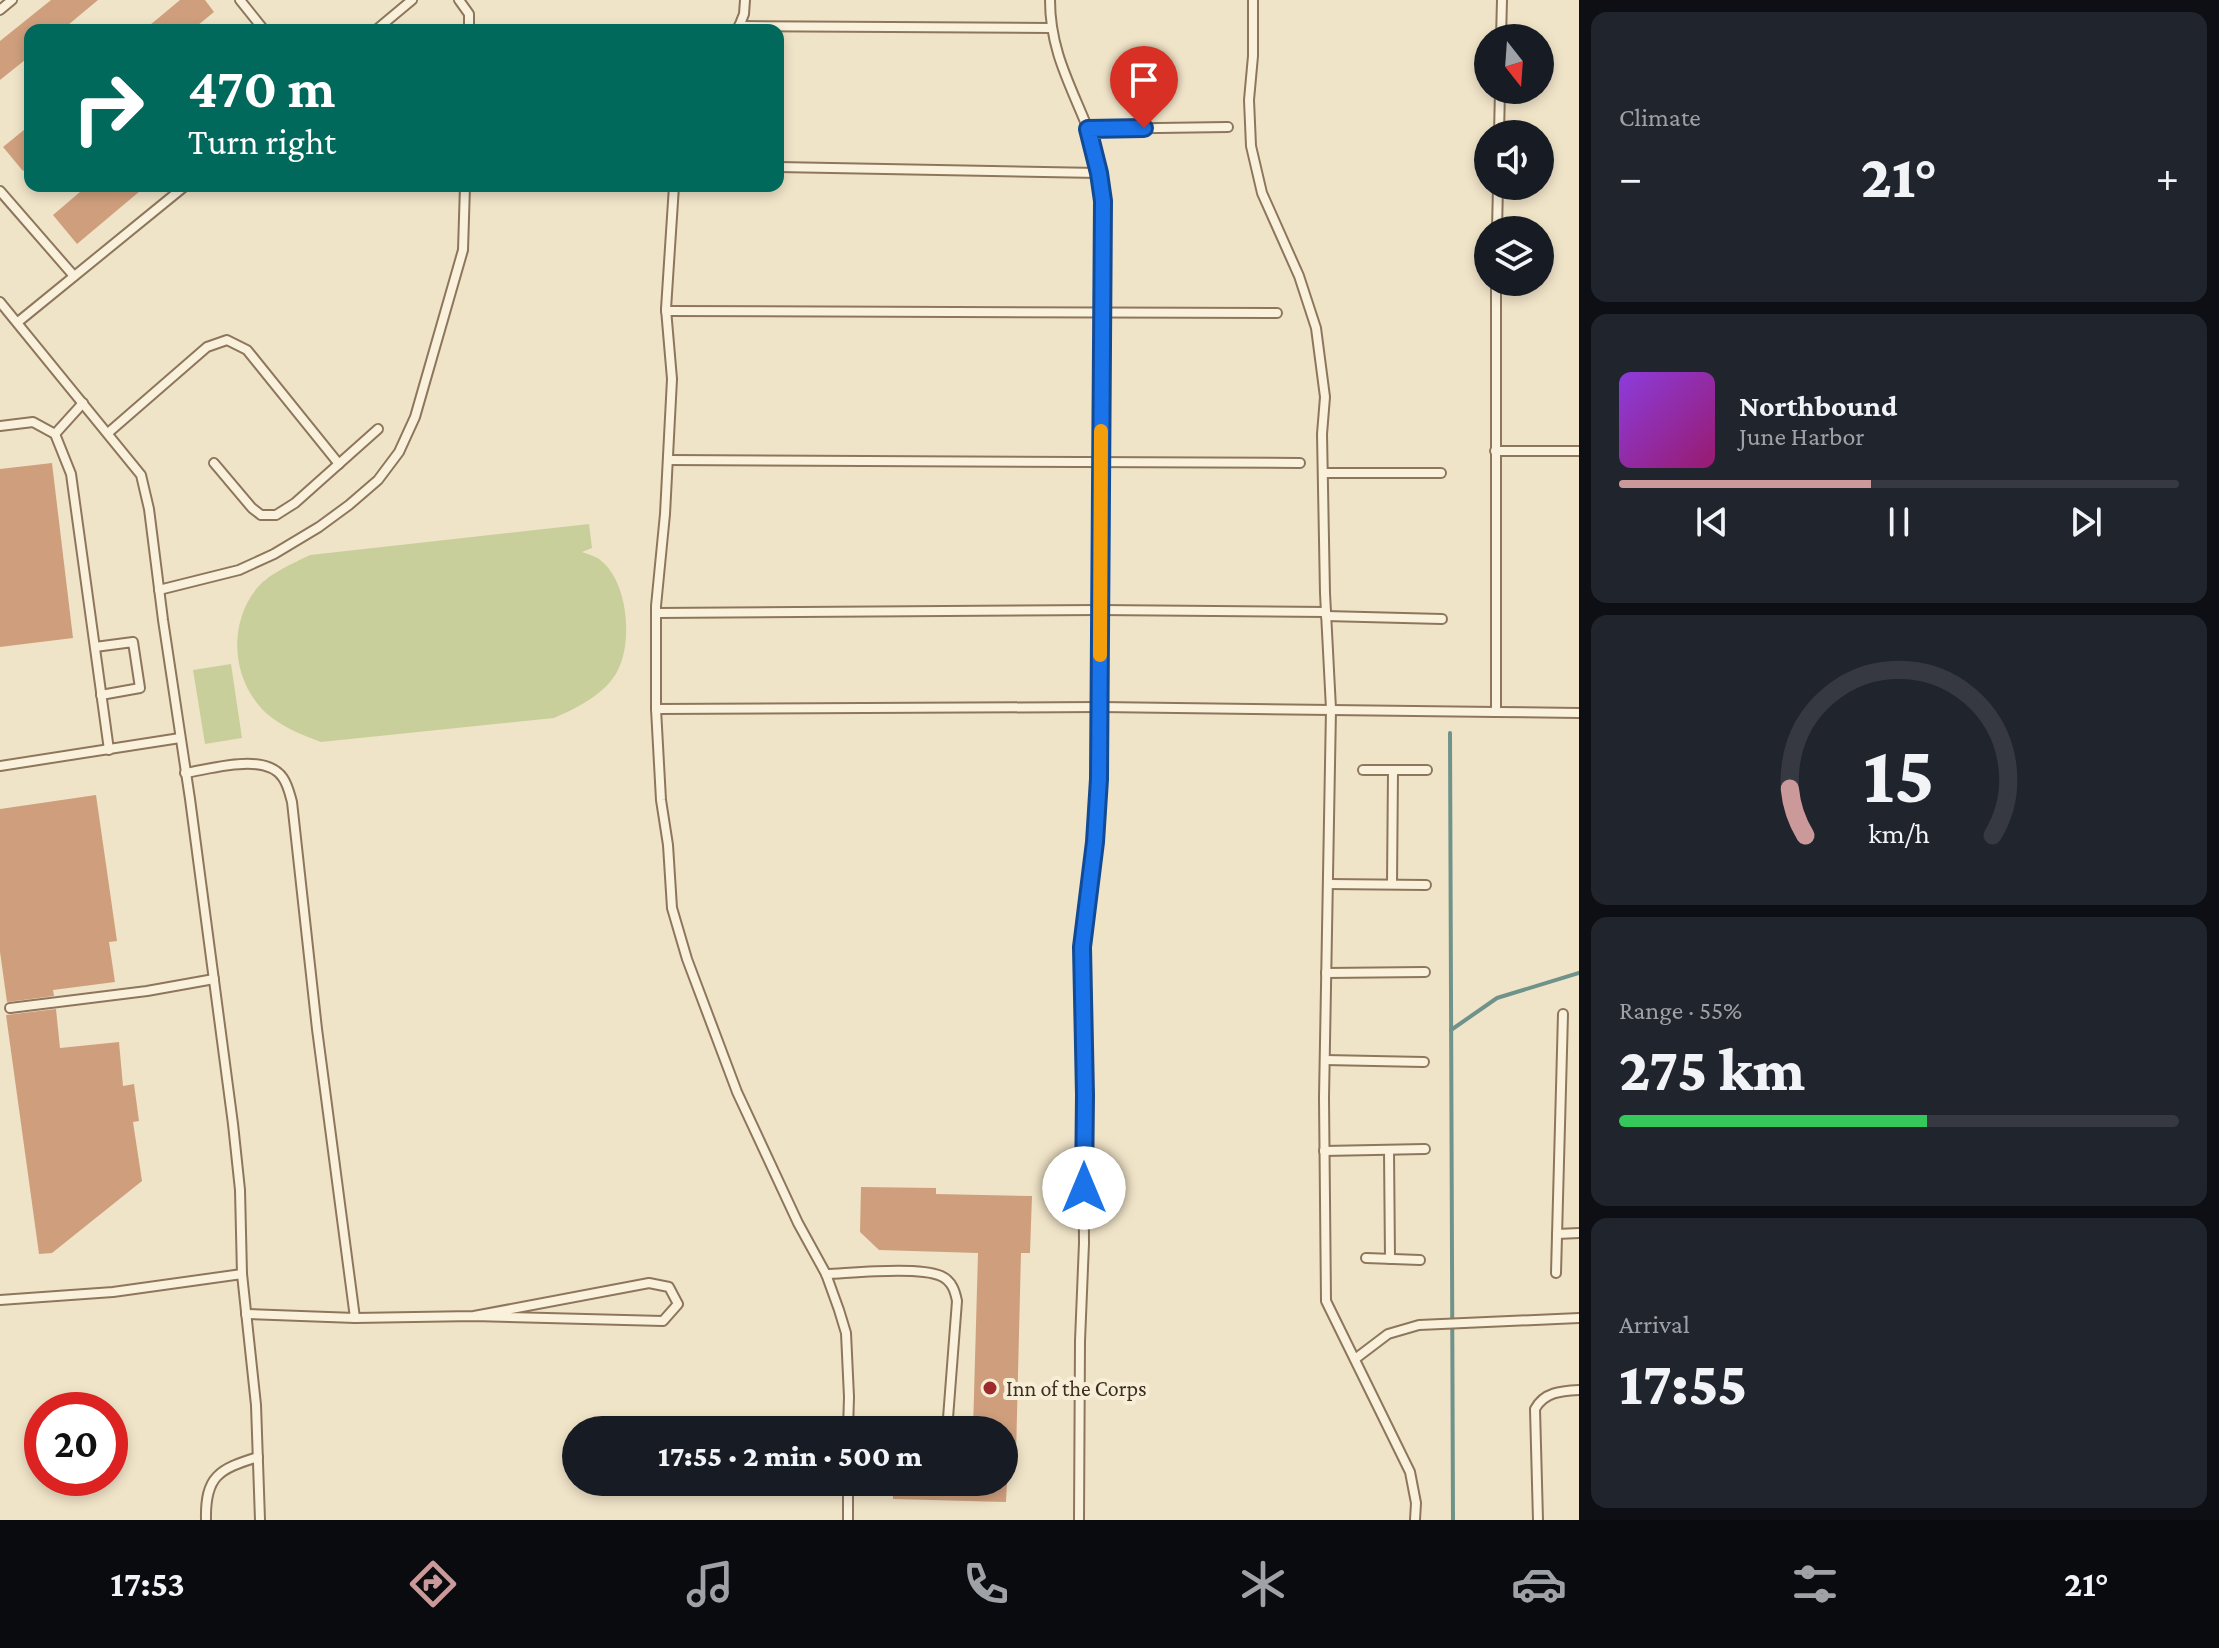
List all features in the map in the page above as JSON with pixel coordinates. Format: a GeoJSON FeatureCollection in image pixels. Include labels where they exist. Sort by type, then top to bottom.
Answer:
{"type":"FeatureCollection","features":[{"type":"Feature","properties":{"kind":"lane"},"geometry":{"type":"LineString","coordinates":[[0,10],[12,0]]}},
{"type":"Feature","properties":{"kind":"lane"},"geometry":{"type":"LineString","coordinates":[[240,0],[259,24]]}},
{"type":"Feature","properties":{"kind":"lane"},"geometry":{"type":"LineString","coordinates":[[383,24],[412,0]]}},
{"type":"Feature","properties":{"kind":"lane"},"geometry":{"type":"LineString","coordinates":[[459,0],[469,14],[469,24]]}},
{"type":"Feature","properties":{"kind":"lane"},"geometry":{"type":"LineString","coordinates":[[740,24],[745,0]]}},
{"type":"Feature","properties":{"kind":"lane"},"geometry":{"type":"LineString","coordinates":[[1050,0],[1051,28],[1064,75],[1088,129],[1103,201],[1100,707],[1095,842],[1082,947],[1085,1095],[1079,1520]]}},
{"type":"Feature","properties":{"kind":"lane"},"geometry":{"type":"LineString","coordinates":[[1253,0],[1249,100],[1251,146],[1262,193],[1299,276],[1316,328],[1325,397],[1322,434],[1331,709],[1324,1151],[1326,1301],[1410,1472],[1416,1503],[1415,1520]]}},
{"type":"Feature","properties":{"kind":"lane"},"geometry":{"type":"LineString","coordinates":[[1501,24],[1502,0]]}},
{"type":"Feature","properties":{"kind":"lane"},"geometry":{"type":"LineString","coordinates":[[784,28],[1051,28]]}},
{"type":"Feature","properties":{"kind":"lane"},"geometry":{"type":"LineString","coordinates":[[1088,129],[1228,127]]}},
{"type":"Feature","properties":{"kind":"lane"},"geometry":{"type":"LineString","coordinates":[[784,167],[1099,173]]}},
{"type":"Feature","properties":{"kind":"lane"},"geometry":{"type":"LineString","coordinates":[[0,191],[74,276]]}},
{"type":"Feature","properties":{"kind":"lane"},"geometry":{"type":"LineString","coordinates":[[18,322],[178,192]]}},
{"type":"Feature","properties":{"kind":"lane"},"geometry":{"type":"LineString","coordinates":[[159,590],[239,570],[274,554],[319,527],[378,480],[399,452],[415,417],[463,250],[465,192]]}},
{"type":"Feature","properties":{"kind":"lane"},"geometry":{"type":"LineString","coordinates":[[674,192],[666,311],[672,379],[656,613],[656,709],[672,908],[687,959],[737,1092],[798,1223],[826,1274],[846,1333],[848,1416]]}},
{"type":"Feature","properties":{"kind":"lane"},"geometry":{"type":"LineString","coordinates":[[1496,296],[1496,712]]}},
{"type":"Feature","properties":{"kind":"lane"},"geometry":{"type":"LineString","coordinates":[[0,302],[141,475],[149,509],[240,1190],[242,1274],[256,1405],[260,1520]]}},
{"type":"Feature","properties":{"kind":"lane"},"geometry":{"type":"LineString","coordinates":[[666,311],[1277,313]]}},
{"type":"Feature","properties":{"kind":"lane"},"geometry":{"type":"LineString","coordinates":[[108,433],[207,347],[227,340],[247,350],[339,464]]}},
{"type":"Feature","properties":{"kind":"lane"},"geometry":{"type":"LineString","coordinates":[[55,434],[83,403]]}},
{"type":"Feature","properties":{"kind":"lane"},"geometry":{"type":"LineString","coordinates":[[0,426],[33,422],[55,434],[71,474],[109,750]]}},
{"type":"Feature","properties":{"kind":"lane"},"geometry":{"type":"LineString","coordinates":[[214,463],[252,508],[261,515],[276,515],[295,503],[378,429]]}},
{"type":"Feature","properties":{"kind":"lane"},"geometry":{"type":"LineString","coordinates":[[1495,451],[1579,451]]}},
{"type":"Feature","properties":{"kind":"lane"},"geometry":{"type":"LineString","coordinates":[[668,460],[1300,463]]}},
{"type":"Feature","properties":{"kind":"lane"},"geometry":{"type":"LineString","coordinates":[[1323,473],[1441,473]]}},
{"type":"Feature","properties":{"kind":"lane"},"geometry":{"type":"LineString","coordinates":[[656,613],[1099,610],[1442,619]]}},
{"type":"Feature","properties":{"kind":"lane"},"geometry":{"type":"LineString","coordinates":[[95,647],[133,642],[140,688],[101,695]]}},
{"type":"Feature","properties":{"kind":"lane"},"geometry":{"type":"LineString","coordinates":[[656,709],[1100,707],[1579,713]]}},
{"type":"Feature","properties":{"kind":"lane"},"geometry":{"type":"LineString","coordinates":[[0,766],[180,738]]}},
{"type":"Feature","properties":{"kind":"lane"},"geometry":{"type":"LineString","coordinates":[[185,773],[257,763],[272,766],[284,779],[292,802],[317,1029],[355,1318]]}},
{"type":"Feature","properties":{"kind":"lane"},"geometry":{"type":"LineString","coordinates":[[1363,770],[1427,770]]}},
{"type":"Feature","properties":{"kind":"lane"},"geometry":{"type":"LineString","coordinates":[[1392,884],[1393,770]]}},
{"type":"Feature","properties":{"kind":"lane"},"geometry":{"type":"LineString","coordinates":[[1328,884],[1426,885]]}},
{"type":"Feature","properties":{"kind":"lane"},"geometry":{"type":"LineString","coordinates":[[1326,973],[1425,972]]}},
{"type":"Feature","properties":{"kind":"lane"},"geometry":{"type":"LineString","coordinates":[[10,1008],[147,991],[214,979]]}},
{"type":"Feature","properties":{"kind":"lane"},"geometry":{"type":"LineString","coordinates":[[1556,1273],[1563,1014]]}},
{"type":"Feature","properties":{"kind":"lane"},"geometry":{"type":"LineString","coordinates":[[1325,1060],[1424,1062]]}},
{"type":"Feature","properties":{"kind":"lane"},"geometry":{"type":"LineString","coordinates":[[1324,1151],[1425,1149]]}},
{"type":"Feature","properties":{"kind":"lane"},"geometry":{"type":"LineString","coordinates":[[1389,1150],[1390,1259]]}},
{"type":"Feature","properties":{"kind":"lane"},"geometry":{"type":"LineString","coordinates":[[1557,1234],[1579,1233]]}},
{"type":"Feature","properties":{"kind":"lane"},"geometry":{"type":"LineString","coordinates":[[1366,1258],[1420,1260]]}},
{"type":"Feature","properties":{"kind":"lane"},"geometry":{"type":"LineString","coordinates":[[826,1274],[921,1271],[942,1276],[953,1286],[957,1301],[948,1416]]}},
{"type":"Feature","properties":{"kind":"lane"},"geometry":{"type":"LineString","coordinates":[[0,1300],[113,1292],[242,1274]]}},
{"type":"Feature","properties":{"kind":"lane"},"geometry":{"type":"LineString","coordinates":[[246,1314],[663,1321],[678,1304],[669,1287],[649,1283],[474,1316]]}},
{"type":"Feature","properties":{"kind":"lane"},"geometry":{"type":"LineString","coordinates":[[1355,1359],[1388,1334],[1419,1325],[1579,1318]]}},
{"type":"Feature","properties":{"kind":"lane"},"geometry":{"type":"LineString","coordinates":[[1538,1520],[1535,1409],[1540,1399],[1558,1391],[1579,1390]]}},
{"type":"Feature","properties":{"kind":"lane"},"geometry":{"type":"LineString","coordinates":[[206,1520],[206,1501],[211,1483],[227,1466],[258,1457]]}},
{"type":"Feature","properties":{"kind":"lane"},"geometry":{"type":"LineString","coordinates":[[848,1496],[848,1520]]}},
{"type":"Feature","properties":{"kind":"green space"},"geometry":{"type":"Polygon","coordinates":[[[589,524],[592,548],[582,552],[599,559],[616,581],[625,611],[625,643],[623,657],[613,679],[590,699],[563,714],[554,718],[321,742],[272,718],[246,685],[240,669],[238,635],[247,603],[269,577],[310,555],[589,524]]]}},
{"type":"Feature","properties":{"kind":"green space"},"geometry":{"type":"Polygon","coordinates":[[[231,664],[242,738],[205,744],[193,670],[231,664]]]}},
{"type":"Feature","properties":{"kind":"building"},"geometry":{"type":"Polygon","coordinates":[[[51,0],[98,0],[69,24],[24,24],[24,61],[0,80],[0,41],[51,0]]]}},
{"type":"Feature","properties":{"kind":"building"},"geometry":{"type":"Polygon","coordinates":[[[180,0],[205,0],[214,12],[199,24],[151,24],[180,0]]]}},
{"type":"Feature","properties":{"kind":"building"},"geometry":{"type":"Polygon","coordinates":[[[24,130],[24,170],[23,171],[3,147],[24,130]]]}},
{"type":"Feature","properties":{"kind":"building"},"geometry":{"type":"Polygon","coordinates":[[[80,192],[139,192],[77,244],[53,215],[80,192]]]}},
{"type":"Feature","properties":{"kind":"building"},"geometry":{"type":"Polygon","coordinates":[[[52,463],[73,638],[0,647],[0,469],[52,463]]]}},
{"type":"Feature","properties":{"kind":"building"},"geometry":{"type":"Polygon","coordinates":[[[96,795],[117,941],[109,942],[115,982],[53,990],[54,996],[7,1002],[0,952],[0,809],[96,795]]]}},
{"type":"Feature","properties":{"kind":"building"},"geometry":{"type":"Polygon","coordinates":[[[56,1009],[60,1048],[119,1042],[123,1086],[134,1084],[139,1121],[133,1122],[142,1181],[52,1253],[39,1254],[6,1015],[56,1009]]]}},
{"type":"Feature","properties":{"kind":"building"},"geometry":{"type":"Polygon","coordinates":[[[861,1187],[936,1188],[936,1194],[1032,1196],[1030,1253],[1021,1253],[1017,1416],[973,1416],[978,1253],[879,1250],[860,1232],[861,1187]]]}},
{"type":"Feature","properties":{"kind":"building"},"geometry":{"type":"Polygon","coordinates":[[[893,1496],[1006,1496],[1006,1502],[893,1499],[893,1496]]]}},
{"type":"Feature","properties":{"kind":"waterway"},"geometry":{"type":"LineString","coordinates":[[1450,733],[1453,1520]]}},
{"type":"Feature","properties":{"kind":"waterway"},"geometry":{"type":"LineString","coordinates":[[1451,1030],[1497,998],[1579,973]]}},
{"type":"Feature","properties":{"kind":"slow traffic"},"geometry":{"type":"LineString","coordinates":[[1100,655],[1101,431]]}},
{"type":"Feature","properties":{"kind":"place","name":"Inn of the Corps"},"geometry":{"type":"Point","coordinates":[990,1388]}},
{"type":"Feature","properties":{"kind":"route"},"geometry":{"type":"LineString","coordinates":[[1084,1188],[1082,947],[1099,779],[1103,201],[1088,129],[1144,128]]}}]}
